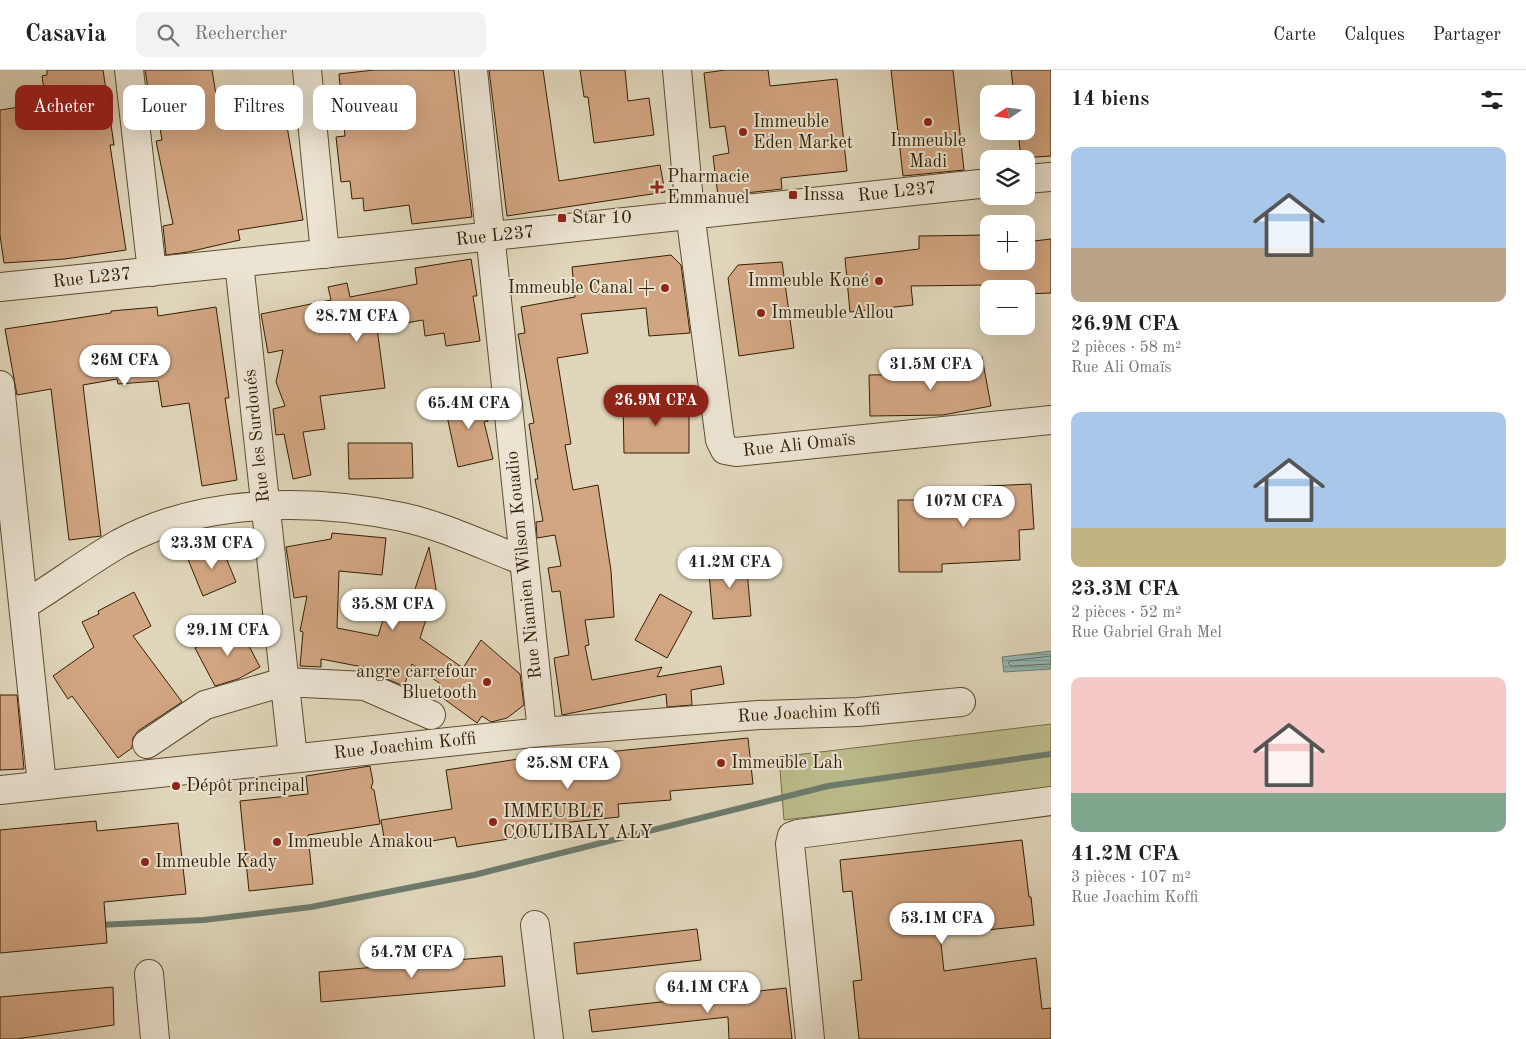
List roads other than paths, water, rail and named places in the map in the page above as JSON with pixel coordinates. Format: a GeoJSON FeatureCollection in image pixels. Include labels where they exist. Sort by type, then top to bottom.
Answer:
{"type":"FeatureCollection","features":[{"type":"Feature","properties":{"kind":"street"},"geometry":{"type":"LineString","coordinates":[[130,70],[152,272]]}},
{"type":"Feature","properties":{"kind":"street"},"geometry":{"type":"LineString","coordinates":[[307,70],[325,254]]}},
{"type":"Feature","properties":{"kind":"street","name":"Rue Niamien Wilson Kouadio"},"geometry":{"type":"LineString","coordinates":[[473,70],[542,732]]}},
{"type":"Feature","properties":{"kind":"street"},"geometry":{"type":"LineString","coordinates":[[677,70],[690,214]]}},
{"type":"Feature","properties":{"kind":"street"},"geometry":{"type":"LineString","coordinates":[[1035,178],[1051,176]]}},
{"type":"Feature","properties":{"kind":"street","name":"Rue L237"},"geometry":{"type":"LineString","coordinates":[[0,287],[490,237],[980,184]]}},
{"type":"Feature","properties":{"kind":"street","name":"Rue Ali Omaïs"},"geometry":{"type":"LineString","coordinates":[[690,214],[720,440],[725,450],[736,452],[1051,420]]}},
{"type":"Feature","properties":{"kind":"street","name":"Rue les Surdoués"},"geometry":{"type":"LineString","coordinates":[[239,263],[293,758]]}},
{"type":"Feature","properties":{"kind":"street"},"geometry":{"type":"LineString","coordinates":[[0,385],[42,785]]}},
{"type":"Feature","properties":{"kind":"street"},"geometry":{"type":"LineString","coordinates":[[24,604],[120,543],[148,531],[215,512],[265,506],[356,509],[404,517],[524,561]]}},
{"type":"Feature","properties":{"kind":"street"},"geometry":{"type":"LineString","coordinates":[[147,744],[205,705],[284,682],[365,686],[431,715]]}},
{"type":"Feature","properties":{"kind":"street","name":"Rue Joachim Koffi"},"geometry":{"type":"LineString","coordinates":[[0,790],[542,732],[759,715],[858,712],[961,702]]}},
{"type":"Feature","properties":{"kind":"street"},"geometry":{"type":"LineString","coordinates":[[810,1039],[803,956],[794,900],[790,844],[792,836],[1051,801]]}},
{"type":"Feature","properties":{"kind":"street"},"geometry":{"type":"LineString","coordinates":[[535,925],[549,1039]]}},
{"type":"Feature","properties":{"kind":"street"},"geometry":{"type":"LineString","coordinates":[[149,974],[155,1039]]}},
{"type":"Feature","properties":{"kind":"water"},"geometry":{"type":"Polygon","coordinates":[[[1051,651],[1051,669],[1004,672],[1002,657],[1051,651]]]}},
{"type":"Feature","properties":{"kind":"waterway"},"geometry":{"type":"LineString","coordinates":[[99,925],[204,920],[311,907],[474,875],[828,786],[1051,754]]}},
{"type":"Feature","properties":{"kind":"place","name":"Immeuble Madi"},"geometry":{"type":"Point","coordinates":[928,122]}},
{"type":"Feature","properties":{"kind":"place","name":"Immeuble Eden Market"},"geometry":{"type":"Point","coordinates":[743,132]}},
{"type":"Feature","properties":{"kind":"place","name":"Pharmacie Emmanuel"},"geometry":{"type":"Point","coordinates":[657,187]}},
{"type":"Feature","properties":{"kind":"place","name":"Inssa"},"geometry":{"type":"Point","coordinates":[793,195]}},
{"type":"Feature","properties":{"kind":"place","name":"Star 10"},"geometry":{"type":"Point","coordinates":[562,218]}},
{"type":"Feature","properties":{"kind":"place","name":"Immeuble Koné"},"geometry":{"type":"Point","coordinates":[879,281]}},
{"type":"Feature","properties":{"kind":"place","name":"Immeuble Canal +"},"geometry":{"type":"Point","coordinates":[665,288]}},
{"type":"Feature","properties":{"kind":"place","name":"Immeuble Allou"},"geometry":{"type":"Point","coordinates":[761,313]}},
{"type":"Feature","properties":{"kind":"place","name":"angre carrefour Bluetooth"},"geometry":{"type":"Point","coordinates":[487,682]}},
{"type":"Feature","properties":{"kind":"place","name":"Immeuble Lah"},"geometry":{"type":"Point","coordinates":[721,763]}},
{"type":"Feature","properties":{"kind":"place","name":"Dépôt principal"},"geometry":{"type":"Point","coordinates":[176,786]}},
{"type":"Feature","properties":{"kind":"place","name":"IMMEUBLE COULIBALY ALY"},"geometry":{"type":"Point","coordinates":[493,822]}},
{"type":"Feature","properties":{"kind":"place","name":"Immeuble Amakou"},"geometry":{"type":"Point","coordinates":[277,842]}},
{"type":"Feature","properties":{"kind":"place","name":"Immeuble Kady"},"geometry":{"type":"Point","coordinates":[145,862]}}]}
